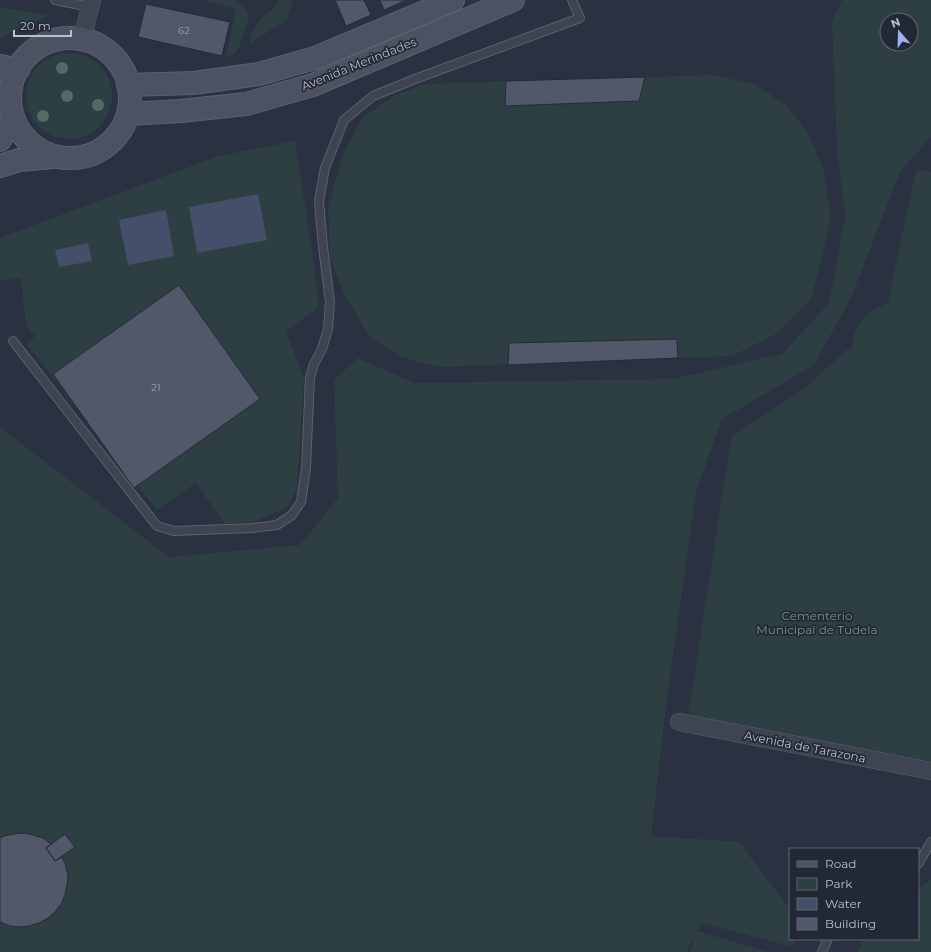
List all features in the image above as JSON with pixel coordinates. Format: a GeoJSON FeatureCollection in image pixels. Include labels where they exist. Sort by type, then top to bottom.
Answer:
{"type":"FeatureCollection","features":[{"type":"Feature","properties":{"kind":"main road","name":"Avenida Merindades"},"geometry":{"type":"LineString","coordinates":[[128,85],[194,83],[259,74],[315,58],[453,0]]}},
{"type":"Feature","properties":{"kind":"main road","name":"Avenida Merindades"},"geometry":{"type":"LineString","coordinates":[[128,114],[181,111],[246,104],[313,85],[513,0]]}},
{"type":"Feature","properties":{"kind":"main road"},"geometry":{"type":"LineString","coordinates":[[0,140],[12,84],[9,68],[44,43],[63,38],[82,39],[99,45],[112,55],[123,69],[128,85],[130,99],[128,114],[121,131],[108,146],[91,155],[72,159],[53,157],[19,160],[0,166]]}},
{"type":"Feature","properties":{"kind":"main road"},"geometry":{"type":"LineString","coordinates":[[8,104],[28,143],[53,157]]}},
{"type":"Feature","properties":{"kind":"street"},"geometry":{"type":"LineString","coordinates":[[82,39],[91,4]]}},
{"type":"Feature","properties":{"kind":"street","name":"Avenida de Tarazona"},"geometry":{"type":"LineString","coordinates":[[679,722],[931,771]]}},
{"type":"Feature","properties":{"kind":"lane"},"geometry":{"type":"LineString","coordinates":[[55,0],[91,4]]}},
{"type":"Feature","properties":{"kind":"lane"},"geometry":{"type":"LineString","coordinates":[[13,341],[157,526],[174,531],[252,528],[277,525],[292,515],[301,502],[306,468],[310,378],[314,364],[322,349],[328,329],[330,302],[319,201],[325,168],[344,120],[373,96],[580,18],[572,0]]}},
{"type":"Feature","properties":{"kind":"lane"},"geometry":{"type":"LineString","coordinates":[[919,862],[931,842]]}},
{"type":"Feature","properties":{"kind":"lane"},"geometry":{"type":"LineString","coordinates":[[822,952],[828,940]]}},
{"type":"Feature","properties":{"kind":"green space"},"geometry":{"type":"Polygon","coordinates":[[[202,0],[236,0],[248,13],[249,18],[242,40],[237,51],[232,55],[226,57],[236,9],[202,0]]]}},
{"type":"Feature","properties":{"kind":"green space"},"geometry":{"type":"Polygon","coordinates":[[[279,0],[293,0],[287,20],[249,44],[251,34],[256,26],[279,0]]]}},
{"type":"Feature","properties":{"kind":"green space"},"geometry":{"type":"Polygon","coordinates":[[[842,0],[931,0],[931,137],[900,172],[851,298],[814,365],[722,419],[696,492],[667,698],[651,836],[739,842],[789,908],[789,940],[795,940],[793,947],[702,923],[697,931],[769,952],[690,952],[695,936],[686,952],[0,952],[0,427],[169,557],[300,545],[338,498],[334,380],[358,358],[414,383],[672,379],[782,354],[829,303],[845,217],[837,148],[832,21],[842,0]]]}},
{"type":"Feature","properties":{"kind":"green space"},"geometry":{"type":"Polygon","coordinates":[[[0,7],[49,15],[25,24],[0,38],[0,7]]]}},
{"type":"Feature","properties":{"kind":"green space"},"geometry":{"type":"Polygon","coordinates":[[[61,53],[77,53],[86,56],[100,65],[109,79],[112,88],[112,104],[109,113],[100,127],[86,136],[77,139],[61,139],[45,132],[38,127],[33,120],[26,104],[26,88],[33,72],[38,65],[45,60],[61,53]]]}},
{"type":"Feature","properties":{"kind":"green space"},"geometry":{"type":"Polygon","coordinates":[[[713,75],[754,84],[786,105],[807,131],[823,168],[831,217],[811,299],[778,333],[732,356],[439,367],[401,357],[369,336],[345,296],[330,257],[328,209],[342,157],[362,118],[396,95],[425,84],[713,75]]]}},
{"type":"Feature","properties":{"kind":"green space"},"geometry":{"type":"Polygon","coordinates":[[[295,141],[319,307],[286,331],[304,378],[297,487],[287,507],[254,522],[224,523],[196,483],[157,510],[27,344],[35,336],[26,325],[21,278],[0,281],[0,238],[218,156],[295,141]]]}},
{"type":"Feature","properties":{"kind":"green space","name":"Cementerio Municipal de Tudela"},"geometry":{"type":"Polygon","coordinates":[[[916,170],[931,172],[931,761],[688,718],[731,437],[805,388],[845,351],[852,348],[854,331],[868,313],[888,302],[916,170]]]}},
{"type":"Feature","properties":{"kind":"green space"},"geometry":{"type":"Polygon","coordinates":[[[931,879],[931,952],[858,952],[864,940],[919,940],[919,889],[931,879]]]}},
{"type":"Feature","properties":{"kind":"water"},"geometry":{"type":"Polygon","coordinates":[[[258,194],[267,240],[197,253],[189,207],[258,194]]]}},
{"type":"Feature","properties":{"kind":"water"},"geometry":{"type":"Polygon","coordinates":[[[166,210],[174,256],[128,265],[119,220],[166,210]]]}},
{"type":"Feature","properties":{"kind":"water"},"geometry":{"type":"Polygon","coordinates":[[[88,243],[92,261],[59,267],[55,250],[88,243]]]}},
{"type":"Feature","properties":{"kind":"building"},"geometry":{"type":"Polygon","coordinates":[[[335,0],[364,0],[371,15],[346,26],[335,0]]]}},
{"type":"Feature","properties":{"kind":"building"},"geometry":{"type":"Polygon","coordinates":[[[380,0],[407,0],[384,10],[380,0]]]}},
{"type":"Feature","properties":{"kind":"building"},"geometry":{"type":"Polygon","coordinates":[[[146,4],[230,22],[222,56],[138,37],[146,4]]]}},
{"type":"Feature","properties":{"kind":"building"},"geometry":{"type":"Polygon","coordinates":[[[645,77],[639,101],[505,106],[506,81],[645,77]]]}},
{"type":"Feature","properties":{"kind":"building"},"geometry":{"type":"Polygon","coordinates":[[[179,285],[260,399],[134,488],[53,374],[179,285]]]}},
{"type":"Feature","properties":{"kind":"building"},"geometry":{"type":"Polygon","coordinates":[[[677,339],[678,358],[508,365],[509,343],[677,339]]]}},
{"type":"Feature","properties":{"kind":"building"},"geometry":{"type":"Polygon","coordinates":[[[24,833],[43,838],[51,844],[46,848],[55,861],[62,857],[68,876],[65,895],[55,912],[39,923],[20,927],[10,926],[0,922],[0,838],[24,833]]]}},
{"type":"Feature","properties":{"kind":"building"},"geometry":{"type":"Polygon","coordinates":[[[65,834],[75,847],[55,861],[46,848],[65,834]]]}}]}
